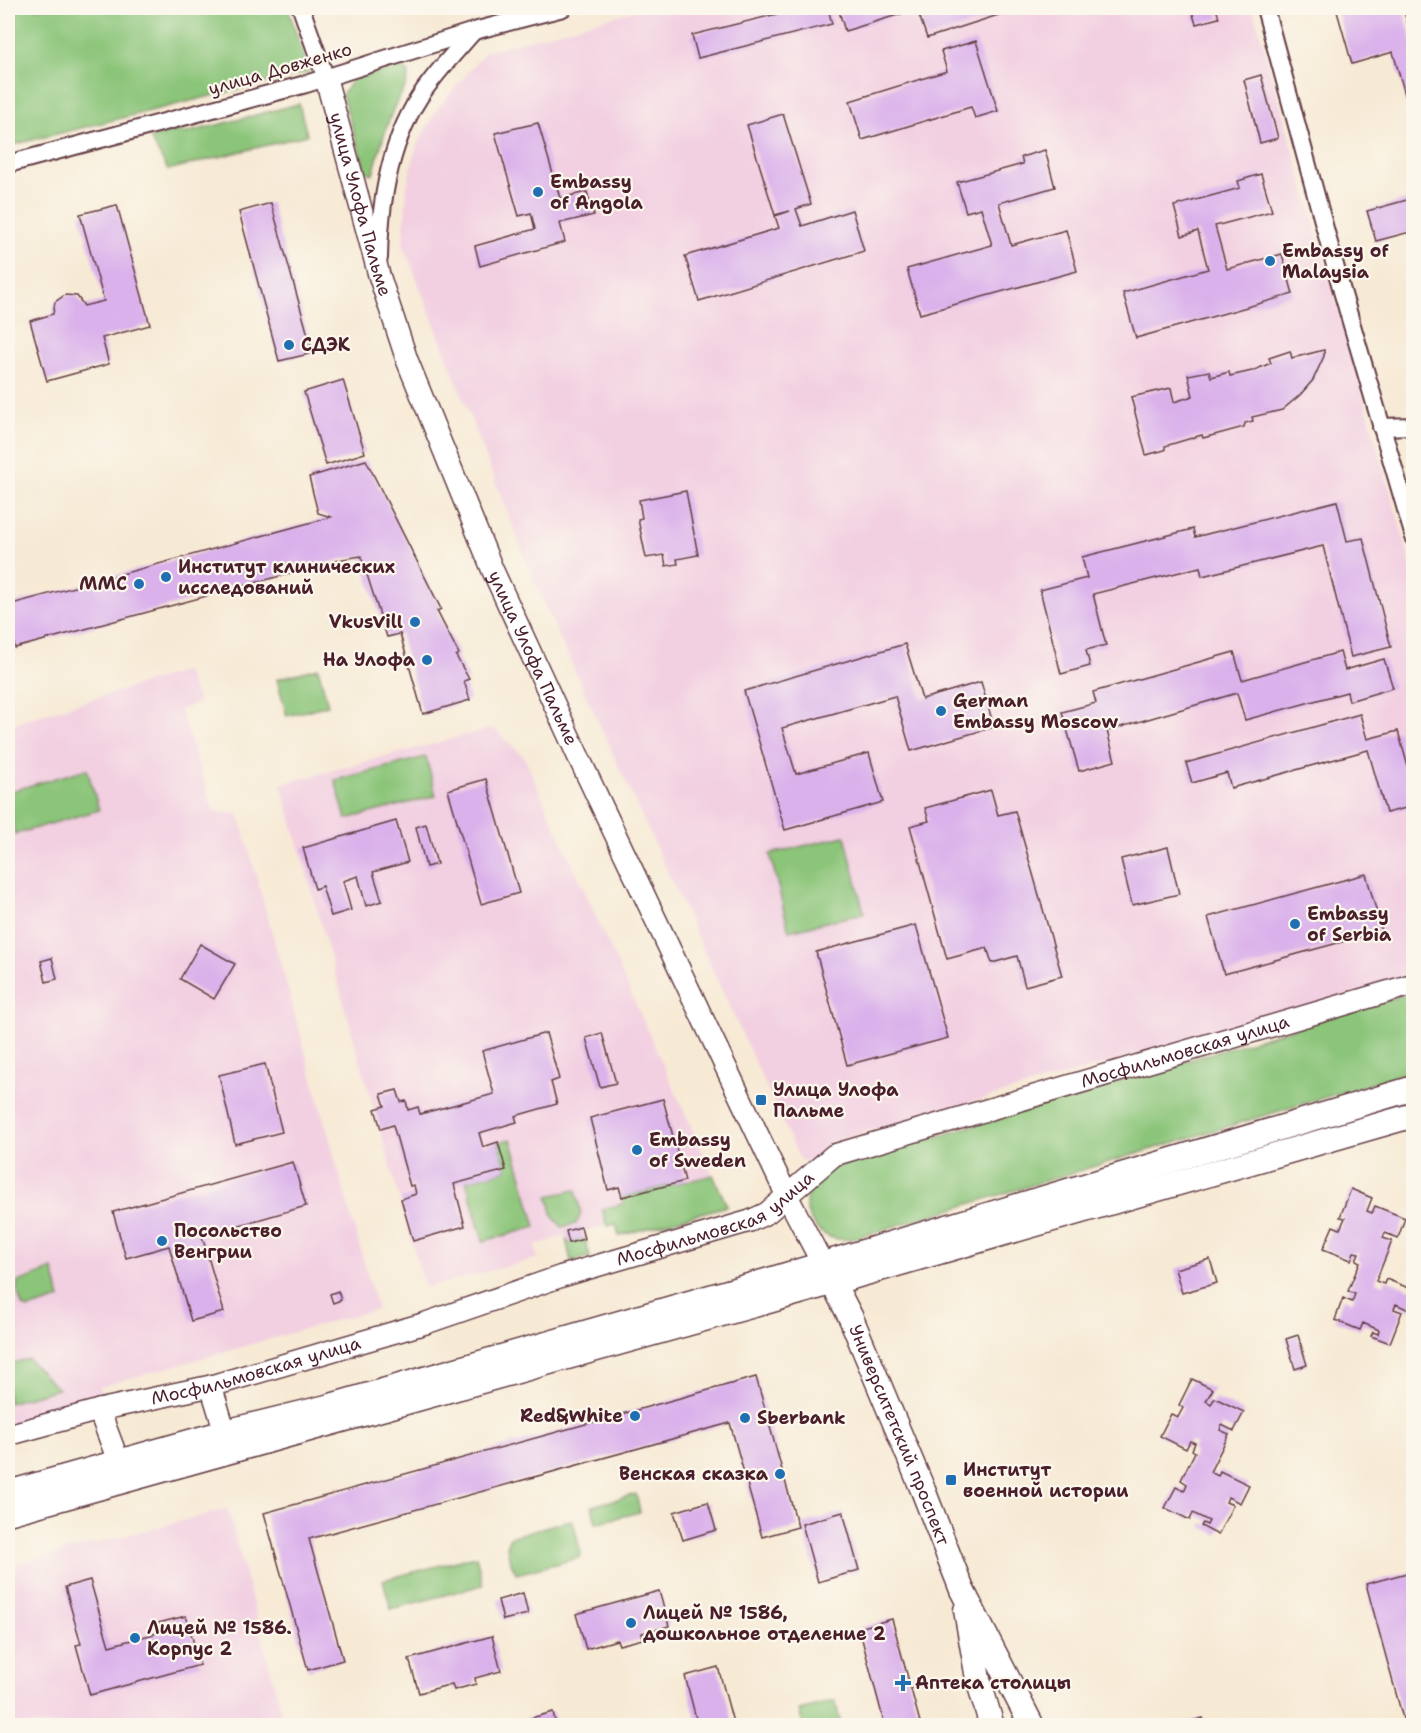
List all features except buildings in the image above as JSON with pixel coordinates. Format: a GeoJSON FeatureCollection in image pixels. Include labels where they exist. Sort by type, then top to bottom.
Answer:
{"type":"FeatureCollection","features":[{"type":"Feature","properties":{"kind":"main road"},"geometry":{"type":"LineString","coordinates":[[8,1514],[828,1273],[1413,1088]]}},
{"type":"Feature","properties":{"kind":"main road"},"geometry":{"type":"LineString","coordinates":[[8,1493],[225,1432],[327,1407],[766,1281],[828,1273],[1413,1115]]}},
{"type":"Feature","properties":{"kind":"main road","name":"Университетский проспект"},"geometry":{"type":"LineString","coordinates":[[828,1273],[865,1350],[962,1590],[1032,1725]]}},
{"type":"Feature","properties":{"kind":"main road","name":"Университетский проспект"},"geometry":{"type":"LineString","coordinates":[[962,1590],[978,1679],[992,1725]]}},
{"type":"Feature","properties":{"kind":"street","name":"улица Улофа Пальме"},"geometry":{"type":"LineString","coordinates":[[301,8],[326,79],[379,275],[406,360],[493,571],[787,1196],[828,1273]]}},
{"type":"Feature","properties":{"kind":"street","name":"улица Довженко"},"geometry":{"type":"LineString","coordinates":[[8,164],[326,79],[474,31],[562,8]]}},
{"type":"Feature","properties":{"kind":"street"},"geometry":{"type":"LineString","coordinates":[[1265,8],[1413,537]]}},
{"type":"Feature","properties":{"kind":"street"},"geometry":{"type":"LineString","coordinates":[[379,275],[380,225],[384,189],[395,147],[411,110],[430,81],[474,31]]}},
{"type":"Feature","properties":{"kind":"street"},"geometry":{"type":"LineString","coordinates":[[1381,427],[1413,426]]}},
{"type":"Feature","properties":{"kind":"street","name":"Мосфильмовская улица"},"geometry":{"type":"LineString","coordinates":[[8,1435],[99,1410],[211,1386],[426,1323],[562,1276],[750,1221],[767,1213],[834,1155],[1413,984]]}},
{"type":"Feature","properties":{"kind":"street"},"geometry":{"type":"LineString","coordinates":[[211,1386],[225,1432]]}},
{"type":"Feature","properties":{"kind":"street"},"geometry":{"type":"LineString","coordinates":[[99,1410],[119,1462]]}},
{"type":"Feature","properties":{"kind":"shaded area"},"geometry":{"type":"Polygon","coordinates":[[[644,8],[1253,8],[1413,571],[1413,977],[828,1143],[825,1154],[816,1163],[800,1160],[538,591],[403,244],[407,186],[416,147],[437,109],[485,52],[644,8]]]}},
{"type":"Feature","properties":{"kind":"shaded area"},"geometry":{"type":"Polygon","coordinates":[[[185,671],[199,702],[180,710],[214,812],[239,814],[377,1309],[99,1387],[102,1400],[8,1426],[8,725],[185,671]]]}},
{"type":"Feature","properties":{"kind":"shaded area"},"geometry":{"type":"Polygon","coordinates":[[[493,728],[524,757],[727,1206],[619,1236],[615,1223],[583,1232],[584,1239],[569,1243],[567,1236],[535,1245],[538,1258],[425,1288],[281,784],[493,728]]]}},
{"type":"Feature","properties":{"kind":"shaded area","name":"Лицей № 1586. Корпус 2"},"geometry":{"type":"Polygon","coordinates":[[[228,1509],[285,1725],[12,1725],[8,1710],[8,1566],[228,1509]]]}},
{"type":"Feature","properties":{"kind":"green space"},"geometry":{"type":"Polygon","coordinates":[[[8,8],[288,8],[309,72],[8,146],[8,8]]]}},
{"type":"Feature","properties":{"kind":"green space"},"geometry":{"type":"Polygon","coordinates":[[[399,66],[408,71],[407,81],[390,118],[373,174],[366,172],[342,95],[352,80],[399,66]]]}},
{"type":"Feature","properties":{"kind":"green space"},"geometry":{"type":"Polygon","coordinates":[[[299,104],[307,135],[168,170],[150,138],[180,130],[182,134],[299,104]]]}},
{"type":"Feature","properties":{"kind":"green space"},"geometry":{"type":"Polygon","coordinates":[[[318,668],[328,705],[287,716],[277,679],[318,668]]]}},
{"type":"Feature","properties":{"kind":"green space"},"geometry":{"type":"Polygon","coordinates":[[[426,757],[436,796],[346,819],[335,780],[426,757]]]}},
{"type":"Feature","properties":{"kind":"green space"},"geometry":{"type":"Polygon","coordinates":[[[87,769],[99,810],[15,834],[8,807],[8,792],[87,769]]]}},
{"type":"Feature","properties":{"kind":"green space"},"geometry":{"type":"Polygon","coordinates":[[[845,836],[864,913],[789,931],[770,854],[845,836]]]}},
{"type":"Feature","properties":{"kind":"green space"},"geometry":{"type":"Polygon","coordinates":[[[1413,992],[1413,1071],[852,1239],[830,1237],[817,1228],[809,1215],[806,1200],[808,1192],[827,1170],[1413,992]]]}},
{"type":"Feature","properties":{"kind":"green space"},"geometry":{"type":"Polygon","coordinates":[[[511,1139],[536,1227],[483,1241],[466,1181],[506,1170],[498,1142],[511,1139]]]}},
{"type":"Feature","properties":{"kind":"green space"},"geometry":{"type":"Polygon","coordinates":[[[713,1175],[727,1206],[619,1236],[616,1224],[607,1226],[602,1209],[623,1204],[622,1197],[713,1175]]]}},
{"type":"Feature","properties":{"kind":"green space"},"geometry":{"type":"Polygon","coordinates":[[[576,1190],[581,1214],[576,1224],[562,1227],[553,1217],[548,1196],[576,1190]]]}},
{"type":"Feature","properties":{"kind":"green space"},"geometry":{"type":"Polygon","coordinates":[[[566,1239],[569,1243],[585,1239],[590,1257],[571,1261],[566,1239]]]}},
{"type":"Feature","properties":{"kind":"green space"},"geometry":{"type":"Polygon","coordinates":[[[53,1269],[60,1299],[28,1309],[22,1306],[17,1289],[18,1282],[53,1269]]]}},
{"type":"Feature","properties":{"kind":"green space"},"geometry":{"type":"Polygon","coordinates":[[[28,1359],[58,1389],[8,1403],[8,1364],[28,1359]]]}},
{"type":"Feature","properties":{"kind":"green space"},"geometry":{"type":"Polygon","coordinates":[[[636,1494],[640,1512],[596,1523],[592,1506],[636,1494]]]}},
{"type":"Feature","properties":{"kind":"green space"},"geometry":{"type":"Polygon","coordinates":[[[571,1521],[574,1525],[581,1555],[578,1558],[517,1574],[510,1561],[507,1545],[510,1537],[571,1521]]]}},
{"type":"Feature","properties":{"kind":"green space"},"geometry":{"type":"Polygon","coordinates":[[[476,1556],[483,1585],[391,1609],[383,1580],[476,1556]]]}},
{"type":"Feature","properties":{"kind":"green space"},"geometry":{"type":"Polygon","coordinates":[[[835,1701],[841,1725],[803,1725],[799,1710],[835,1701]]]}},
{"type":"Feature","properties":{"kind":"place","name":"Embassy of Angola"},"geometry":{"type":"Point","coordinates":[538,192]}},
{"type":"Feature","properties":{"kind":"place","name":"Embassy of Malaysia"},"geometry":{"type":"Point","coordinates":[1270,261]}},
{"type":"Feature","properties":{"kind":"place","name":"СДЭК"},"geometry":{"type":"Point","coordinates":[289,345]}},
{"type":"Feature","properties":{"kind":"place","name":"Институт клинических исследований"},"geometry":{"type":"Point","coordinates":[166,577]}},
{"type":"Feature","properties":{"kind":"place","name":"ММС"},"geometry":{"type":"Point","coordinates":[139,584]}},
{"type":"Feature","properties":{"kind":"place","name":"VkusVill"},"geometry":{"type":"Point","coordinates":[415,622]}},
{"type":"Feature","properties":{"kind":"place","name":"На Улофа"},"geometry":{"type":"Point","coordinates":[427,660]}},
{"type":"Feature","properties":{"kind":"place","name":"German Embassy Moscow"},"geometry":{"type":"Point","coordinates":[941,711]}},
{"type":"Feature","properties":{"kind":"place","name":"Embassy of Serbia"},"geometry":{"type":"Point","coordinates":[1295,924]}},
{"type":"Feature","properties":{"kind":"place","name":"Улица Улофа Пальме"},"geometry":{"type":"Point","coordinates":[761,1100]}},
{"type":"Feature","properties":{"kind":"place","name":"Embassy of Sweden"},"geometry":{"type":"Point","coordinates":[637,1150]}},
{"type":"Feature","properties":{"kind":"place","name":"Посольство Венгрии"},"geometry":{"type":"Point","coordinates":[162,1241]}},
{"type":"Feature","properties":{"kind":"place","name":"Red&White"},"geometry":{"type":"Point","coordinates":[635,1416]}},
{"type":"Feature","properties":{"kind":"place","name":"Sberbank"},"geometry":{"type":"Point","coordinates":[745,1418]}},
{"type":"Feature","properties":{"kind":"place","name":"Венская сказка"},"geometry":{"type":"Point","coordinates":[780,1474]}},
{"type":"Feature","properties":{"kind":"place","name":"Институт военной истории"},"geometry":{"type":"Point","coordinates":[951,1480]}},
{"type":"Feature","properties":{"kind":"place","name":"Лицей № 1586, дошкольное отделение 2"},"geometry":{"type":"Point","coordinates":[631,1623]}},
{"type":"Feature","properties":{"kind":"place","name":"Лицей № 1586. Корпус 2"},"geometry":{"type":"Point","coordinates":[135,1638]}},
{"type":"Feature","properties":{"kind":"place","name":"Аптека столицы"},"geometry":{"type":"Point","coordinates":[903,1683]}}]}
